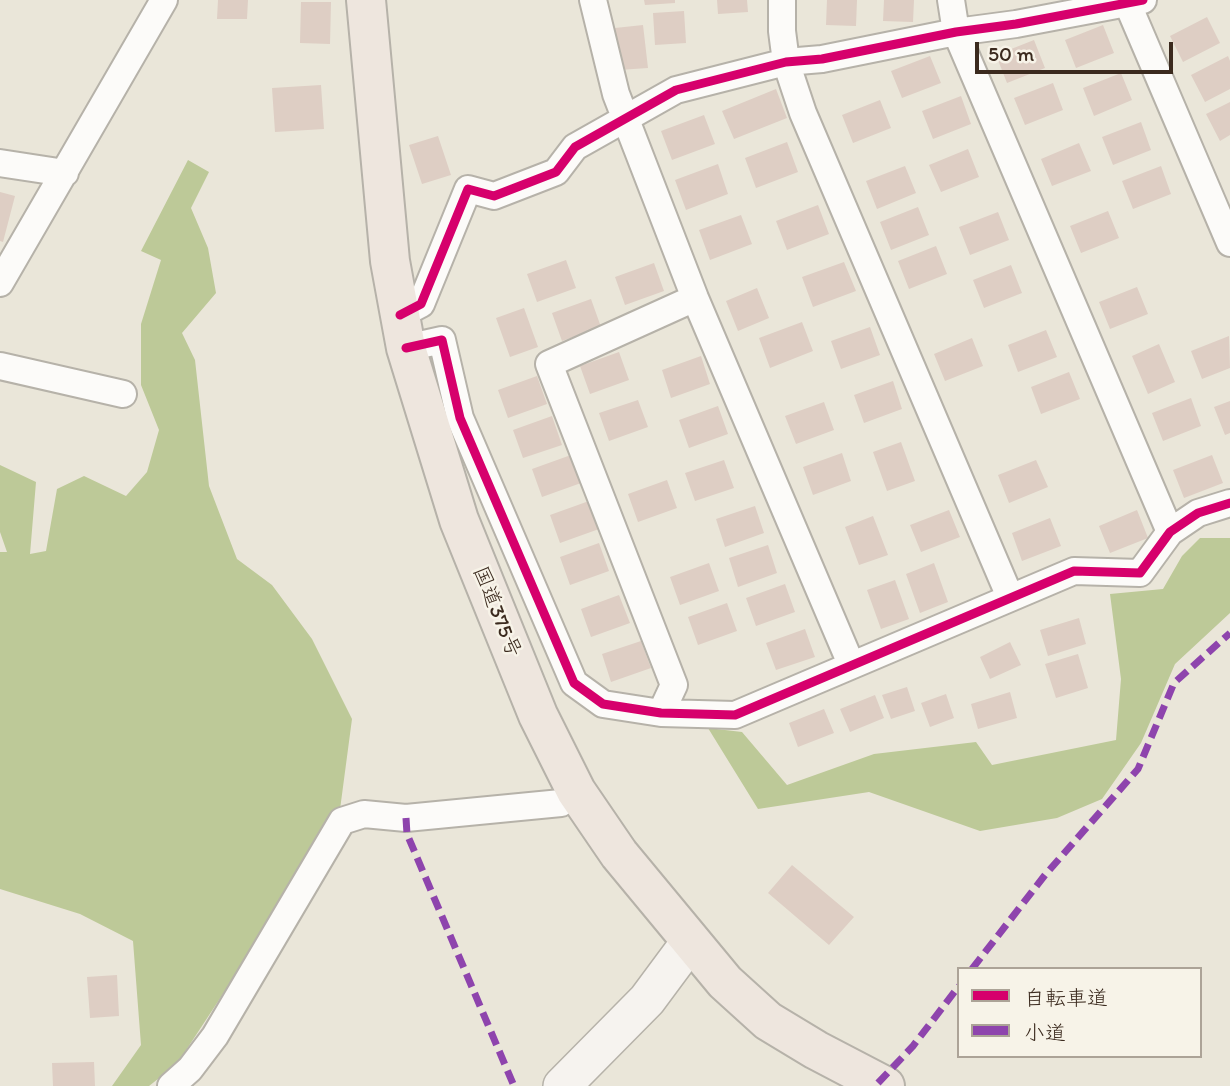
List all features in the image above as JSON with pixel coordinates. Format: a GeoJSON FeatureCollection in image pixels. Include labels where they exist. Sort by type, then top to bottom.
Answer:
{"type":"FeatureCollection","features":[{"type":"Feature","properties":{"kind":"highway","name":"国道375号"},"geometry":{"type":"LineString","coordinates":[[366,0],[390,261],[403,331],[459,520],[538,715],[576,791],[619,855],[725,982],[768,1021],[879,1085]]}},
{"type":"Feature","properties":{"kind":"main road"},"geometry":{"type":"LineString","coordinates":[[562,1086],[646,1000],[690,942]]}},
{"type":"Feature","properties":{"kind":"street"},"geometry":{"type":"LineString","coordinates":[[0,283],[164,0]]}},
{"type":"Feature","properties":{"kind":"street"},"geometry":{"type":"LineString","coordinates":[[593,0],[616,94],[695,298],[851,664]]}},
{"type":"Feature","properties":{"kind":"street"},"geometry":{"type":"LineString","coordinates":[[782,0],[786,62],[803,113],[1010,597]]}},
{"type":"Feature","properties":{"kind":"street"},"geometry":{"type":"LineString","coordinates":[[951,0],[956,32],[1170,532]]}},
{"type":"Feature","properties":{"kind":"street"},"geometry":{"type":"LineString","coordinates":[[1230,243],[1132,1],[822,59],[786,62],[676,90],[575,147],[556,172],[494,196],[468,189],[421,304],[403,331],[442,340],[460,418],[574,683],[603,704],[660,713],[735,715],[1074,571],[1140,573],[1170,532],[1198,513],[1230,503]]}},
{"type":"Feature","properties":{"kind":"street"},"geometry":{"type":"LineString","coordinates":[[0,163],[65,173]]}},
{"type":"Feature","properties":{"kind":"street"},"geometry":{"type":"LineString","coordinates":[[660,713],[674,685],[549,364],[695,298]]}},
{"type":"Feature","properties":{"kind":"street"},"geometry":{"type":"LineString","coordinates":[[0,366],[123,394]]}},
{"type":"Feature","properties":{"kind":"street"},"geometry":{"type":"LineString","coordinates":[[171,1086],[190,1069],[215,1036],[342,821],[364,814],[406,818],[561,803],[576,791]]}},
{"type":"Feature","properties":{"kind":"green space"},"geometry":{"type":"Polygon","coordinates":[[[188,160],[209,172],[191,208],[208,248],[216,293],[182,333],[195,360],[209,486],[237,559],[272,585],[312,639],[352,719],[339,817],[177,1064],[149,1086],[112,1086],[141,1045],[133,941],[80,914],[0,889],[0,552],[7,552],[0,532],[0,465],[36,482],[30,554],[46,551],[57,489],[84,476],[126,496],[147,472],[159,430],[141,385],[141,324],[161,260],[141,251],[188,160]]]}},
{"type":"Feature","properties":{"kind":"green space"},"geometry":{"type":"Polygon","coordinates":[[[1200,538],[1230,538],[1230,613],[1175,664],[1141,743],[1102,799],[1057,818],[980,831],[869,792],[758,809],[708,728],[742,732],[787,785],[874,754],[976,742],[992,765],[1116,740],[1121,679],[1110,594],[1163,589],[1182,556],[1200,538]]]}},
{"type":"Feature","properties":{"kind":"building"},"geometry":{"type":"Polygon","coordinates":[[[218,0],[248,0],[247,19],[217,19],[218,0]]]}},
{"type":"Feature","properties":{"kind":"building"},"geometry":{"type":"Polygon","coordinates":[[[644,0],[675,0],[675,3],[645,5],[644,0]]]}},
{"type":"Feature","properties":{"kind":"building"},"geometry":{"type":"Polygon","coordinates":[[[717,0],[747,0],[748,12],[718,14],[717,0]]]}},
{"type":"Feature","properties":{"kind":"building"},"geometry":{"type":"Polygon","coordinates":[[[827,0],[857,0],[856,26],[826,25],[827,0]]]}},
{"type":"Feature","properties":{"kind":"building"},"geometry":{"type":"Polygon","coordinates":[[[884,0],[914,0],[913,22],[883,21],[884,0]]]}},
{"type":"Feature","properties":{"kind":"building"},"geometry":{"type":"Polygon","coordinates":[[[301,2],[331,2],[330,44],[300,43],[301,2]]]}},
{"type":"Feature","properties":{"kind":"building"},"geometry":{"type":"Polygon","coordinates":[[[684,11],[686,43],[655,45],[653,13],[684,11]]]}},
{"type":"Feature","properties":{"kind":"building"},"geometry":{"type":"Polygon","coordinates":[[[1207,17],[1220,43],[1183,62],[1170,36],[1207,17]]]}},
{"type":"Feature","properties":{"kind":"building"},"geometry":{"type":"Polygon","coordinates":[[[643,25],[648,68],[619,70],[615,28],[643,25]]]}},
{"type":"Feature","properties":{"kind":"building"},"geometry":{"type":"Polygon","coordinates":[[[1103,25],[1114,53],[1076,68],[1065,40],[1103,25]]]}},
{"type":"Feature","properties":{"kind":"building"},"geometry":{"type":"Polygon","coordinates":[[[1034,40],[1045,68],[1007,83],[996,55],[1034,40]]]}},
{"type":"Feature","properties":{"kind":"building"},"geometry":{"type":"Polygon","coordinates":[[[930,56],[941,83],[902,98],[891,71],[930,56]]]}},
{"type":"Feature","properties":{"kind":"building"},"geometry":{"type":"Polygon","coordinates":[[[1228,56],[1230,89],[1205,102],[1191,75],[1228,56]]]}},
{"type":"Feature","properties":{"kind":"building"},"geometry":{"type":"Polygon","coordinates":[[[1121,73],[1132,100],[1094,116],[1083,88],[1121,73]]]}},
{"type":"Feature","properties":{"kind":"building"},"geometry":{"type":"Polygon","coordinates":[[[1053,83],[1063,110],[1025,125],[1014,98],[1053,83]]]}},
{"type":"Feature","properties":{"kind":"building"},"geometry":{"type":"Polygon","coordinates":[[[321,85],[324,129],[275,132],[272,88],[321,85]]]}},
{"type":"Feature","properties":{"kind":"building"},"geometry":{"type":"Polygon","coordinates":[[[776,89],[787,118],[734,139],[722,111],[776,89]]]}},
{"type":"Feature","properties":{"kind":"building"},"geometry":{"type":"Polygon","coordinates":[[[961,96],[971,124],[933,139],[922,111],[961,96]]]}},
{"type":"Feature","properties":{"kind":"building"},"geometry":{"type":"Polygon","coordinates":[[[880,100],[891,128],[853,143],[842,115],[880,100]]]}},
{"type":"Feature","properties":{"kind":"building"},"geometry":{"type":"Polygon","coordinates":[[[1230,102],[1230,135],[1220,141],[1206,114],[1230,102]]]}},
{"type":"Feature","properties":{"kind":"building"},"geometry":{"type":"Polygon","coordinates":[[[704,115],[715,144],[672,160],[661,131],[704,115]]]}},
{"type":"Feature","properties":{"kind":"building"},"geometry":{"type":"Polygon","coordinates":[[[1141,122],[1151,150],[1113,165],[1102,137],[1141,122]]]}},
{"type":"Feature","properties":{"kind":"building"},"geometry":{"type":"Polygon","coordinates":[[[438,136],[451,175],[422,184],[409,145],[438,136]]]}},
{"type":"Feature","properties":{"kind":"building"},"geometry":{"type":"Polygon","coordinates":[[[787,142],[798,172],[756,188],[745,158],[787,142]]]}},
{"type":"Feature","properties":{"kind":"building"},"geometry":{"type":"Polygon","coordinates":[[[1079,143],[1091,171],[1052,186],[1041,159],[1079,143]]]}},
{"type":"Feature","properties":{"kind":"building"},"geometry":{"type":"Polygon","coordinates":[[[968,149],[979,177],[941,192],[929,165],[968,149]]]}},
{"type":"Feature","properties":{"kind":"building"},"geometry":{"type":"Polygon","coordinates":[[[718,164],[728,194],[686,210],[675,180],[718,164]]]}},
{"type":"Feature","properties":{"kind":"building"},"geometry":{"type":"Polygon","coordinates":[[[905,166],[916,193],[877,209],[866,181],[905,166]]]}},
{"type":"Feature","properties":{"kind":"building"},"geometry":{"type":"Polygon","coordinates":[[[1161,166],[1171,194],[1133,209],[1122,181],[1161,166]]]}},
{"type":"Feature","properties":{"kind":"building"},"geometry":{"type":"Polygon","coordinates":[[[0,192],[15,196],[3,242],[0,241],[0,192]]]}},
{"type":"Feature","properties":{"kind":"building"},"geometry":{"type":"Polygon","coordinates":[[[818,205],[829,234],[787,250],[776,221],[818,205]]]}},
{"type":"Feature","properties":{"kind":"building"},"geometry":{"type":"Polygon","coordinates":[[[918,207],[929,235],[891,250],[880,222],[918,207]]]}},
{"type":"Feature","properties":{"kind":"building"},"geometry":{"type":"Polygon","coordinates":[[[1108,211],[1119,238],[1081,253],[1070,226],[1108,211]]]}},
{"type":"Feature","properties":{"kind":"building"},"geometry":{"type":"Polygon","coordinates":[[[998,212],[1009,240],[970,255],[959,227],[998,212]]]}},
{"type":"Feature","properties":{"kind":"building"},"geometry":{"type":"Polygon","coordinates":[[[741,215],[752,244],[710,260],[699,230],[741,215]]]}},
{"type":"Feature","properties":{"kind":"building"},"geometry":{"type":"Polygon","coordinates":[[[936,246],[947,274],[909,289],[898,261],[936,246]]]}},
{"type":"Feature","properties":{"kind":"building"},"geometry":{"type":"Polygon","coordinates":[[[566,260],[576,288],[537,302],[527,274],[566,260]]]}},
{"type":"Feature","properties":{"kind":"building"},"geometry":{"type":"Polygon","coordinates":[[[844,262],[856,291],[813,307],[802,277],[844,262]]]}},
{"type":"Feature","properties":{"kind":"building"},"geometry":{"type":"Polygon","coordinates":[[[654,263],[664,291],[625,305],[615,277],[654,263]]]}},
{"type":"Feature","properties":{"kind":"building"},"geometry":{"type":"Polygon","coordinates":[[[1011,265],[1022,293],[984,308],[973,280],[1011,265]]]}},
{"type":"Feature","properties":{"kind":"building"},"geometry":{"type":"Polygon","coordinates":[[[1137,287],[1148,314],[1110,329],[1099,302],[1137,287]]]}},
{"type":"Feature","properties":{"kind":"building"},"geometry":{"type":"Polygon","coordinates":[[[757,288],[769,318],[738,331],[726,301],[757,288]]]}},
{"type":"Feature","properties":{"kind":"building"},"geometry":{"type":"Polygon","coordinates":[[[591,299],[601,327],[562,341],[552,313],[591,299]]]}},
{"type":"Feature","properties":{"kind":"building"},"geometry":{"type":"Polygon","coordinates":[[[524,308],[538,347],[510,357],[496,318],[524,308]]]}},
{"type":"Feature","properties":{"kind":"building"},"geometry":{"type":"Polygon","coordinates":[[[802,322],[813,351],[770,368],[759,338],[802,322]]]}},
{"type":"Feature","properties":{"kind":"building"},"geometry":{"type":"Polygon","coordinates":[[[870,327],[880,355],[841,369],[831,341],[870,327]]]}},
{"type":"Feature","properties":{"kind":"building"},"geometry":{"type":"Polygon","coordinates":[[[1046,330],[1057,357],[1018,372],[1008,345],[1046,330]]]}},
{"type":"Feature","properties":{"kind":"building"},"geometry":{"type":"Polygon","coordinates":[[[1229,336],[1230,368],[1202,379],[1191,351],[1229,336]]]}},
{"type":"Feature","properties":{"kind":"building"},"geometry":{"type":"Polygon","coordinates":[[[972,338],[983,366],[945,381],[934,354],[972,338]]]}},
{"type":"Feature","properties":{"kind":"building"},"geometry":{"type":"Polygon","coordinates":[[[1159,344],[1175,382],[1148,394],[1132,356],[1159,344]]]}},
{"type":"Feature","properties":{"kind":"building"},"geometry":{"type":"Polygon","coordinates":[[[619,352],[629,380],[590,394],[580,366],[619,352]]]}},
{"type":"Feature","properties":{"kind":"building"},"geometry":{"type":"Polygon","coordinates":[[[701,356],[710,384],[671,398],[662,370],[701,356]]]}},
{"type":"Feature","properties":{"kind":"building"},"geometry":{"type":"Polygon","coordinates":[[[1069,372],[1080,399],[1041,414],[1031,387],[1069,372]]]}},
{"type":"Feature","properties":{"kind":"building"},"geometry":{"type":"Polygon","coordinates":[[[537,376],[547,404],[508,418],[498,390],[537,376]]]}},
{"type":"Feature","properties":{"kind":"building"},"geometry":{"type":"Polygon","coordinates":[[[893,381],[902,409],[864,423],[854,395],[893,381]]]}},
{"type":"Feature","properties":{"kind":"building"},"geometry":{"type":"Polygon","coordinates":[[[1191,398],[1201,426],[1163,441],[1152,413],[1191,398]]]}},
{"type":"Feature","properties":{"kind":"building"},"geometry":{"type":"Polygon","coordinates":[[[638,400],[648,427],[609,441],[599,413],[638,400]]]}},
{"type":"Feature","properties":{"kind":"building"},"geometry":{"type":"Polygon","coordinates":[[[1230,401],[1230,433],[1225,435],[1214,407],[1230,401]]]}},
{"type":"Feature","properties":{"kind":"building"},"geometry":{"type":"Polygon","coordinates":[[[824,402],[834,430],[796,444],[785,416],[824,402]]]}},
{"type":"Feature","properties":{"kind":"building"},"geometry":{"type":"Polygon","coordinates":[[[718,406],[728,434],[689,448],[679,420],[718,406]]]}},
{"type":"Feature","properties":{"kind":"building"},"geometry":{"type":"Polygon","coordinates":[[[552,416],[562,445],[523,458],[513,430],[552,416]]]}},
{"type":"Feature","properties":{"kind":"building"},"geometry":{"type":"Polygon","coordinates":[[[901,442],[915,481],[887,491],[873,452],[901,442]]]}},
{"type":"Feature","properties":{"kind":"building"},"geometry":{"type":"Polygon","coordinates":[[[842,453],[851,481],[813,495],[803,467],[842,453]]]}},
{"type":"Feature","properties":{"kind":"building"},"geometry":{"type":"Polygon","coordinates":[[[571,455],[581,483],[542,497],[532,469],[571,455]]]}},
{"type":"Feature","properties":{"kind":"building"},"geometry":{"type":"Polygon","coordinates":[[[1212,455],[1223,483],[1184,498],[1173,470],[1212,455]]]}},
{"type":"Feature","properties":{"kind":"building"},"geometry":{"type":"Polygon","coordinates":[[[724,460],[734,488],[695,501],[685,473],[724,460]]]}},
{"type":"Feature","properties":{"kind":"building"},"geometry":{"type":"Polygon","coordinates":[[[1036,460],[1048,487],[1009,503],[998,475],[1036,460]]]}},
{"type":"Feature","properties":{"kind":"building"},"geometry":{"type":"Polygon","coordinates":[[[667,480],[677,508],[638,522],[628,494],[667,480]]]}},
{"type":"Feature","properties":{"kind":"building"},"geometry":{"type":"Polygon","coordinates":[[[589,501],[599,529],[560,543],[550,515],[589,501]]]}},
{"type":"Feature","properties":{"kind":"building"},"geometry":{"type":"Polygon","coordinates":[[[755,506],[764,533],[725,547],[716,519],[755,506]]]}},
{"type":"Feature","properties":{"kind":"building"},"geometry":{"type":"Polygon","coordinates":[[[949,510],[960,537],[921,552],[910,525],[949,510]]]}},
{"type":"Feature","properties":{"kind":"building"},"geometry":{"type":"Polygon","coordinates":[[[1137,510],[1148,538],[1110,553],[1099,526],[1137,510]]]}},
{"type":"Feature","properties":{"kind":"building"},"geometry":{"type":"Polygon","coordinates":[[[873,516],[888,555],[859,565],[845,527],[873,516]]]}},
{"type":"Feature","properties":{"kind":"building"},"geometry":{"type":"Polygon","coordinates":[[[1050,518],[1061,546],[1022,561],[1012,533],[1050,518]]]}},
{"type":"Feature","properties":{"kind":"building"},"geometry":{"type":"Polygon","coordinates":[[[599,543],[609,571],[570,585],[560,557],[599,543]]]}},
{"type":"Feature","properties":{"kind":"building"},"geometry":{"type":"Polygon","coordinates":[[[768,545],[777,573],[738,587],[729,558],[768,545]]]}},
{"type":"Feature","properties":{"kind":"building"},"geometry":{"type":"Polygon","coordinates":[[[709,563],[719,591],[680,605],[670,577],[709,563]]]}},
{"type":"Feature","properties":{"kind":"building"},"geometry":{"type":"Polygon","coordinates":[[[934,563],[948,602],[920,613],[906,574],[934,563]]]}},
{"type":"Feature","properties":{"kind":"building"},"geometry":{"type":"Polygon","coordinates":[[[895,580],[909,619],[881,629],[867,590],[895,580]]]}},
{"type":"Feature","properties":{"kind":"building"},"geometry":{"type":"Polygon","coordinates":[[[785,584],[795,612],[756,626],[746,598],[785,584]]]}},
{"type":"Feature","properties":{"kind":"building"},"geometry":{"type":"Polygon","coordinates":[[[619,595],[630,623],[591,637],[581,609],[619,595]]]}},
{"type":"Feature","properties":{"kind":"building"},"geometry":{"type":"Polygon","coordinates":[[[727,603],[737,631],[698,645],[688,617],[727,603]]]}},
{"type":"Feature","properties":{"kind":"building"},"geometry":{"type":"Polygon","coordinates":[[[1079,618],[1086,644],[1048,656],[1040,630],[1079,618]]]}},
{"type":"Feature","properties":{"kind":"building"},"geometry":{"type":"Polygon","coordinates":[[[805,629],[815,657],[776,670],[766,643],[805,629]]]}},
{"type":"Feature","properties":{"kind":"building"},"geometry":{"type":"Polygon","coordinates":[[[641,641],[651,668],[611,682],[602,654],[641,641]]]}},
{"type":"Feature","properties":{"kind":"building"},"geometry":{"type":"Polygon","coordinates":[[[1010,642],[1021,665],[990,679],[980,657],[1010,642]]]}},
{"type":"Feature","properties":{"kind":"building"},"geometry":{"type":"Polygon","coordinates":[[[1078,654],[1088,688],[1056,698],[1045,664],[1078,654]]]}},
{"type":"Feature","properties":{"kind":"building"},"geometry":{"type":"Polygon","coordinates":[[[907,687],[915,711],[891,719],[882,695],[907,687]]]}},
{"type":"Feature","properties":{"kind":"building"},"geometry":{"type":"Polygon","coordinates":[[[1010,692],[1017,718],[978,729],[971,704],[1010,692]]]}},
{"type":"Feature","properties":{"kind":"building"},"geometry":{"type":"Polygon","coordinates":[[[946,694],[954,718],[930,727],[921,703],[946,694]]]}},
{"type":"Feature","properties":{"kind":"building"},"geometry":{"type":"Polygon","coordinates":[[[875,695],[884,718],[850,732],[840,709],[875,695]]]}},
{"type":"Feature","properties":{"kind":"building"},"geometry":{"type":"Polygon","coordinates":[[[824,709],[834,733],[798,747],[789,723],[824,709]]]}},
{"type":"Feature","properties":{"kind":"building"},"geometry":{"type":"Polygon","coordinates":[[[792,865],[854,917],[829,945],[768,893],[792,865]]]}},
{"type":"Feature","properties":{"kind":"building"},"geometry":{"type":"Polygon","coordinates":[[[117,975],[119,1016],[90,1018],[87,977],[117,975]]]}},
{"type":"Feature","properties":{"kind":"building"},"geometry":{"type":"Polygon","coordinates":[[[94,1062],[95,1086],[53,1086],[52,1063],[94,1062]]]}},
{"type":"Feature","properties":{"kind":"marked path"},"geometry":{"type":"LineString","coordinates":[[974,967],[1045,875],[1138,769],[1174,683],[1230,633]]}},
{"type":"Feature","properties":{"kind":"marked path"},"geometry":{"type":"LineString","coordinates":[[406,818],[407,834],[514,1086]]}},
{"type":"Feature","properties":{"kind":"marked path"},"geometry":{"type":"LineString","coordinates":[[878,1083],[913,1046],[957,989]]}},
{"type":"Feature","properties":{"kind":"cycle path"},"geometry":{"type":"LineString","coordinates":[[400,315],[421,304],[468,189],[494,196],[556,172],[575,147],[676,90],[786,62],[822,59],[956,32],[1016,24],[1143,0]]}},
{"type":"Feature","properties":{"kind":"cycle path"},"geometry":{"type":"LineString","coordinates":[[406,348],[442,340],[460,418],[574,683],[603,704],[661,713],[735,715],[1074,571],[1140,573],[1170,532],[1198,513],[1230,503]]}}]}
